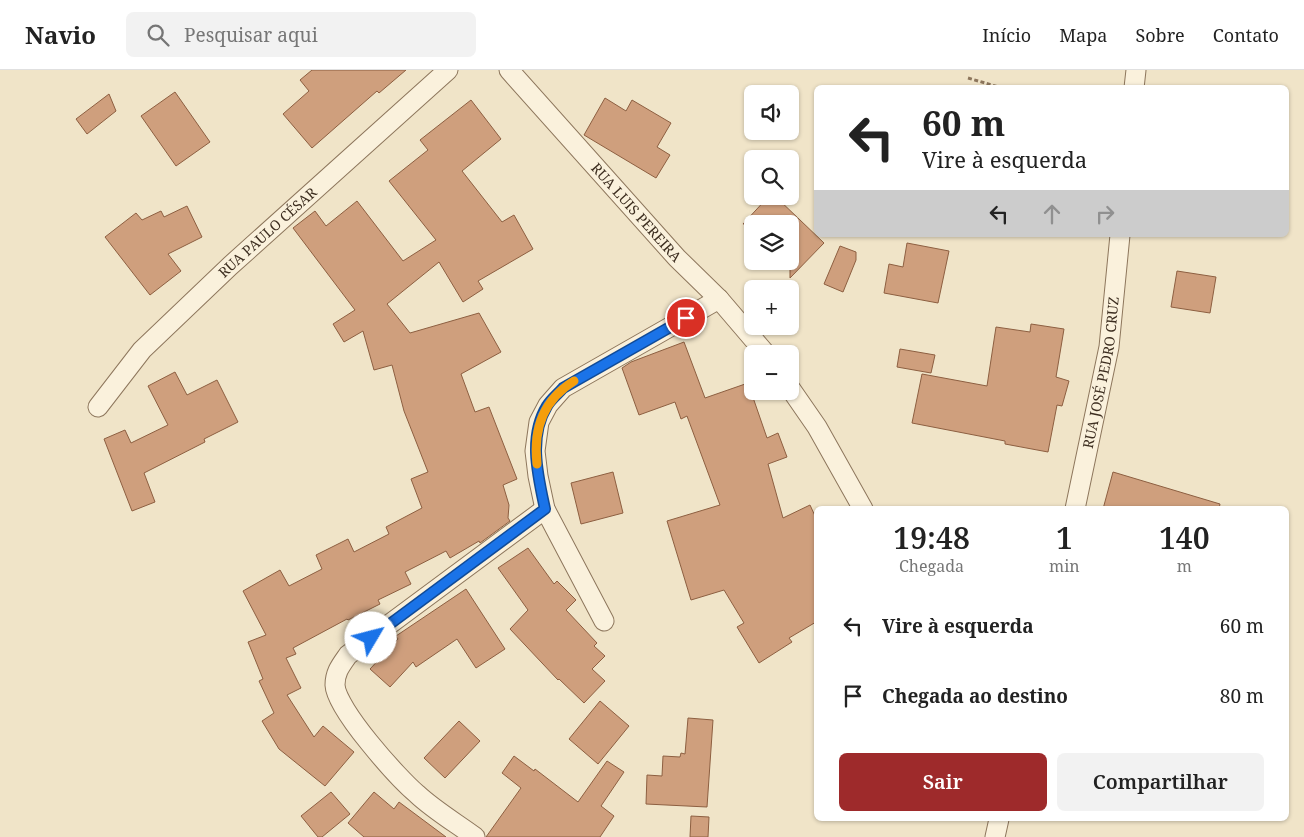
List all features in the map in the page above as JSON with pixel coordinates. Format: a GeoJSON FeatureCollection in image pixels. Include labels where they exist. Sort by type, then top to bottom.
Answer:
{"type":"FeatureCollection","features":[{"type":"Feature","properties":{"kind":"street","name":"RUA PAULO CÉSAR"},"geometry":{"type":"LineString","coordinates":[[98,407],[142,350],[230,266],[448,70]]}},
{"type":"Feature","properties":{"kind":"street","name":"RUA LUIS PEREIRA"},"geometry":{"type":"LineString","coordinates":[[509,70],[677,258],[719,299],[758,345]]}},
{"type":"Feature","properties":{"kind":"street"},"geometry":{"type":"LineString","coordinates":[[1134,85],[1136,70]]}},
{"type":"Feature","properties":{"kind":"street","name":"RUA JOSÉ PEDRO CRUZ"},"geometry":{"type":"LineString","coordinates":[[1076,506],[1109,347],[1120,237]]}},
{"type":"Feature","properties":{"kind":"street"},"geometry":{"type":"LineString","coordinates":[[604,621],[545,509],[535,451],[540,422],[548,405],[563,388],[586,373],[719,299]]}},
{"type":"Feature","properties":{"kind":"street"},"geometry":{"type":"LineString","coordinates":[[798,400],[816,427],[861,506]]}},
{"type":"Feature","properties":{"kind":"street"},"geometry":{"type":"LineString","coordinates":[[475,837],[417,794],[363,736],[342,705],[335,687],[336,671],[348,655],[545,509]]}},
{"type":"Feature","properties":{"kind":"street"},"geometry":{"type":"LineString","coordinates":[[995,837],[999,821]]}},
{"type":"Feature","properties":{"kind":"path"},"geometry":{"type":"LineString","coordinates":[[968,78],[992,85]]}},
{"type":"Feature","properties":{"kind":"building"},"geometry":{"type":"Polygon","coordinates":[[[312,70],[406,70],[379,93],[377,91],[312,148],[283,114],[309,91],[300,80],[312,70]]]}},
{"type":"Feature","properties":{"kind":"building"},"geometry":{"type":"Polygon","coordinates":[[[175,92],[210,142],[176,166],[141,116],[175,92]]]}},
{"type":"Feature","properties":{"kind":"building"},"geometry":{"type":"Polygon","coordinates":[[[109,94],[116,111],[87,134],[76,119],[109,94]]]}},
{"type":"Feature","properties":{"kind":"building"},"geometry":{"type":"Polygon","coordinates":[[[605,98],[626,111],[632,100],[671,123],[657,147],[670,155],[656,178],[584,135],[605,98]]]}},
{"type":"Feature","properties":{"kind":"building"},"geometry":{"type":"Polygon","coordinates":[[[471,100],[501,139],[462,171],[502,222],[514,215],[533,249],[478,281],[483,289],[463,302],[439,262],[387,304],[410,333],[479,313],[501,352],[461,374],[475,412],[489,407],[517,479],[503,485],[509,505],[508,518],[510,521],[480,543],[479,541],[450,558],[446,551],[405,572],[411,584],[378,600],[380,604],[347,619],[293,648],[296,654],[286,658],[301,688],[287,695],[314,737],[323,726],[354,752],[325,786],[279,749],[262,721],[274,713],[259,681],[263,679],[248,642],[266,635],[243,591],[280,570],[289,586],[322,569],[316,555],[348,539],[354,552],[389,534],[386,527],[422,508],[411,479],[428,472],[404,411],[392,365],[374,370],[363,331],[344,342],[333,324],[355,310],[293,228],[315,211],[326,226],[357,201],[403,261],[436,240],[389,181],[428,150],[420,140],[471,100]]]}},
{"type":"Feature","properties":{"kind":"building"},"geometry":{"type":"Polygon","coordinates":[[[761,205],[784,205],[795,215],[751,215],[761,205]]]}},
{"type":"Feature","properties":{"kind":"building"},"geometry":{"type":"Polygon","coordinates":[[[187,206],[202,237],[168,254],[181,271],[150,295],[105,237],[136,213],[142,220],[161,211],[164,217],[187,206]]]}},
{"type":"Feature","properties":{"kind":"building"},"geometry":{"type":"Polygon","coordinates":[[[799,219],[814,233],[814,237],[818,237],[824,243],[799,269],[799,219]]]}},
{"type":"Feature","properties":{"kind":"building"},"geometry":{"type":"Polygon","coordinates":[[[907,243],[949,251],[938,303],[884,293],[889,264],[903,267],[907,243]]]}},
{"type":"Feature","properties":{"kind":"building"},"geometry":{"type":"Polygon","coordinates":[[[840,246],[856,252],[856,260],[843,292],[824,284],[840,246]]]}},
{"type":"Feature","properties":{"kind":"building"},"geometry":{"type":"Polygon","coordinates":[[[790,270],[798,270],[790,278],[790,270]]]}},
{"type":"Feature","properties":{"kind":"building"},"geometry":{"type":"Polygon","coordinates":[[[1177,271],[1216,277],[1210,313],[1171,307],[1177,271]]]}},
{"type":"Feature","properties":{"kind":"building"},"geometry":{"type":"Polygon","coordinates":[[[1031,324],[1064,329],[1056,377],[1069,381],[1062,406],[1057,405],[1048,452],[1005,444],[1005,441],[912,423],[922,374],[987,386],[996,327],[1030,332],[1031,324]]]}},
{"type":"Feature","properties":{"kind":"building"},"geometry":{"type":"Polygon","coordinates":[[[684,342],[705,398],[744,384],[744,400],[754,400],[767,438],[778,433],[787,457],[768,464],[783,518],[810,505],[814,514],[814,623],[789,638],[792,642],[759,663],[737,627],[744,623],[724,590],[691,600],[667,521],[720,505],[687,416],[681,419],[675,402],[639,415],[622,368],[631,362],[684,342]]]}},
{"type":"Feature","properties":{"kind":"building"},"geometry":{"type":"Polygon","coordinates":[[[900,349],[935,355],[931,373],[897,367],[900,349]]]}},
{"type":"Feature","properties":{"kind":"building"},"geometry":{"type":"Polygon","coordinates":[[[175,372],[187,395],[217,380],[238,422],[204,439],[205,442],[144,473],[155,502],[132,511],[104,439],[125,430],[131,443],[168,425],[148,386],[175,372]]]}},
{"type":"Feature","properties":{"kind":"building"},"geometry":{"type":"Polygon","coordinates":[[[613,472],[623,513],[581,524],[571,483],[613,472]]]}},
{"type":"Feature","properties":{"kind":"building"},"geometry":{"type":"Polygon","coordinates":[[[1113,472],[1220,504],[1220,506],[1104,506],[1113,472]]]}},
{"type":"Feature","properties":{"kind":"building"},"geometry":{"type":"Polygon","coordinates":[[[528,548],[554,584],[557,581],[576,600],[566,610],[597,643],[594,646],[605,656],[592,669],[605,681],[584,703],[558,680],[510,629],[528,610],[498,568],[528,548]]]}},
{"type":"Feature","properties":{"kind":"building"},"geometry":{"type":"Polygon","coordinates":[[[466,589],[505,649],[476,668],[457,639],[416,667],[413,662],[390,687],[370,669],[398,639],[396,636],[466,589]]]}},
{"type":"Feature","properties":{"kind":"building"},"geometry":{"type":"Polygon","coordinates":[[[600,701],[629,726],[598,764],[569,739],[600,701]]]}},
{"type":"Feature","properties":{"kind":"building"},"geometry":{"type":"Polygon","coordinates":[[[688,718],[713,720],[707,807],[646,804],[647,775],[662,776],[663,756],[680,757],[681,753],[685,754],[688,718]]]}},
{"type":"Feature","properties":{"kind":"building"},"geometry":{"type":"Polygon","coordinates":[[[459,721],[480,741],[445,778],[424,758],[459,721]]]}},
{"type":"Feature","properties":{"kind":"building"},"geometry":{"type":"Polygon","coordinates":[[[514,756],[534,771],[535,769],[578,802],[607,761],[624,772],[601,806],[614,816],[600,837],[486,837],[521,788],[502,773],[514,756]]]}},
{"type":"Feature","properties":{"kind":"building"},"geometry":{"type":"Polygon","coordinates":[[[331,792],[350,814],[322,837],[318,837],[301,816],[331,792]]]}},
{"type":"Feature","properties":{"kind":"building"},"geometry":{"type":"Polygon","coordinates":[[[374,792],[394,809],[399,802],[446,837],[364,837],[348,823],[374,792]]]}},
{"type":"Feature","properties":{"kind":"building"},"geometry":{"type":"Polygon","coordinates":[[[691,816],[709,817],[708,837],[690,837],[691,816]]]}},
{"type":"Feature","properties":{"kind":"slow traffic"},"geometry":{"type":"LineString","coordinates":[[537,464],[535,451],[540,422],[548,405],[563,388],[574,381]]}},
{"type":"Feature","properties":{"kind":"route"},"geometry":{"type":"LineString","coordinates":[[371,638],[545,509],[535,451],[540,422],[548,405],[563,388],[586,373],[686,318]]}}]}
